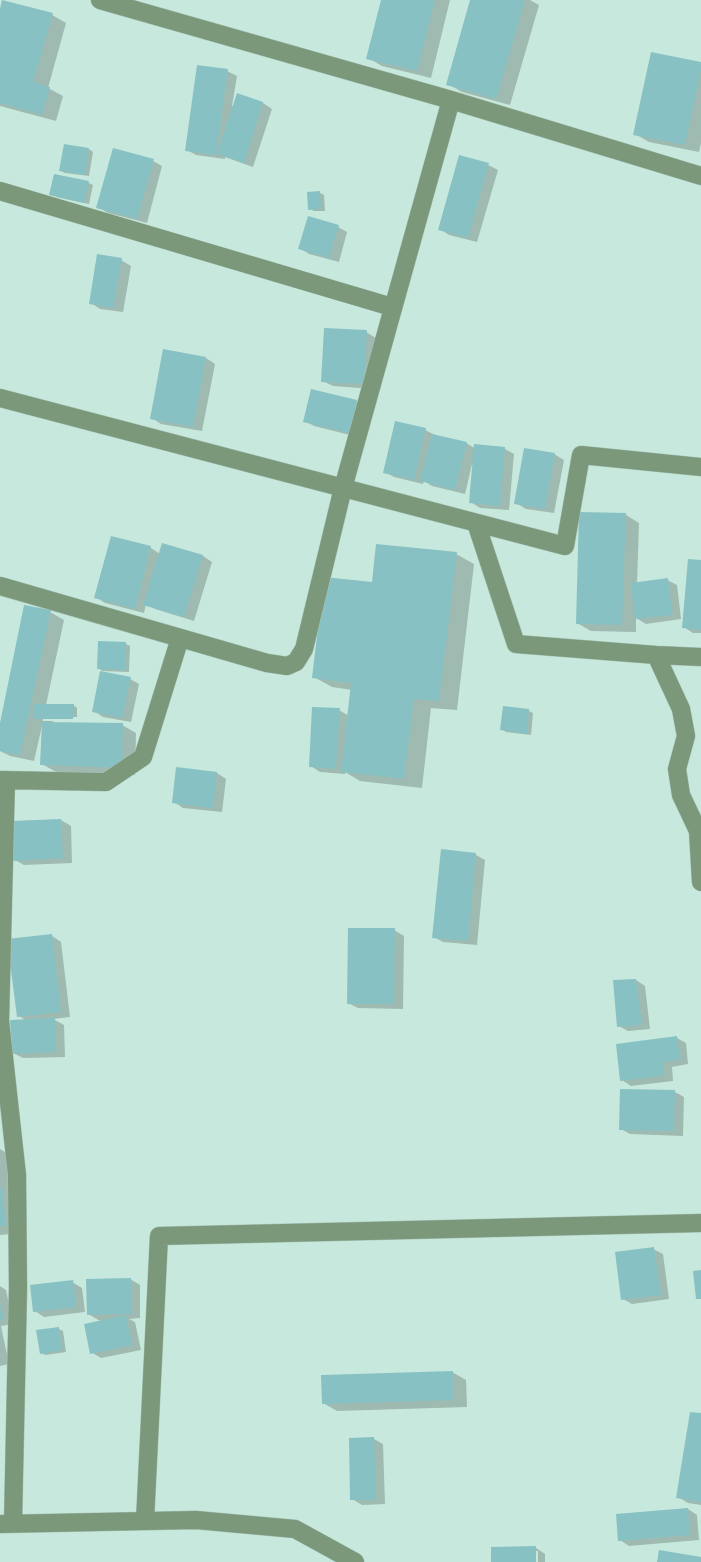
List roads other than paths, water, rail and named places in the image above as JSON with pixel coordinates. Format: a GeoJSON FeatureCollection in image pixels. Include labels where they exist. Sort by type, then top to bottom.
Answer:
{"type":"FeatureCollection","features":[{"type":"Feature","properties":{"kind":"street"},"geometry":{"type":"LineString","coordinates":[[100,0],[450,100],[701,176]]}},
{"type":"Feature","properties":{"kind":"street"},"geometry":{"type":"LineString","coordinates":[[0,586],[267,663],[286,666],[296,662],[304,649],[343,488],[450,100]]}},
{"type":"Feature","properties":{"kind":"street"},"geometry":{"type":"LineString","coordinates":[[0,191],[393,307]]}},
{"type":"Feature","properties":{"kind":"street"},"geometry":{"type":"LineString","coordinates":[[0,398],[565,546],[582,455],[701,467]]}},
{"type":"Feature","properties":{"kind":"street"},"geometry":{"type":"LineString","coordinates":[[476,523],[516,644],[701,657]]}},
{"type":"Feature","properties":{"kind":"street"},"geometry":{"type":"LineString","coordinates":[[180,638],[143,757],[106,782],[3,780],[0,1021],[17,1175],[18,1289],[6,1524],[196,1520],[295,1529],[355,1562]]}},
{"type":"Feature","properties":{"kind":"street"},"geometry":{"type":"LineString","coordinates":[[656,654],[681,709],[686,736],[677,769],[681,795],[698,831],[701,882]]}},
{"type":"Feature","properties":{"kind":"street"},"geometry":{"type":"LineString","coordinates":[[145,1521],[159,1236],[701,1223]]}}]}
